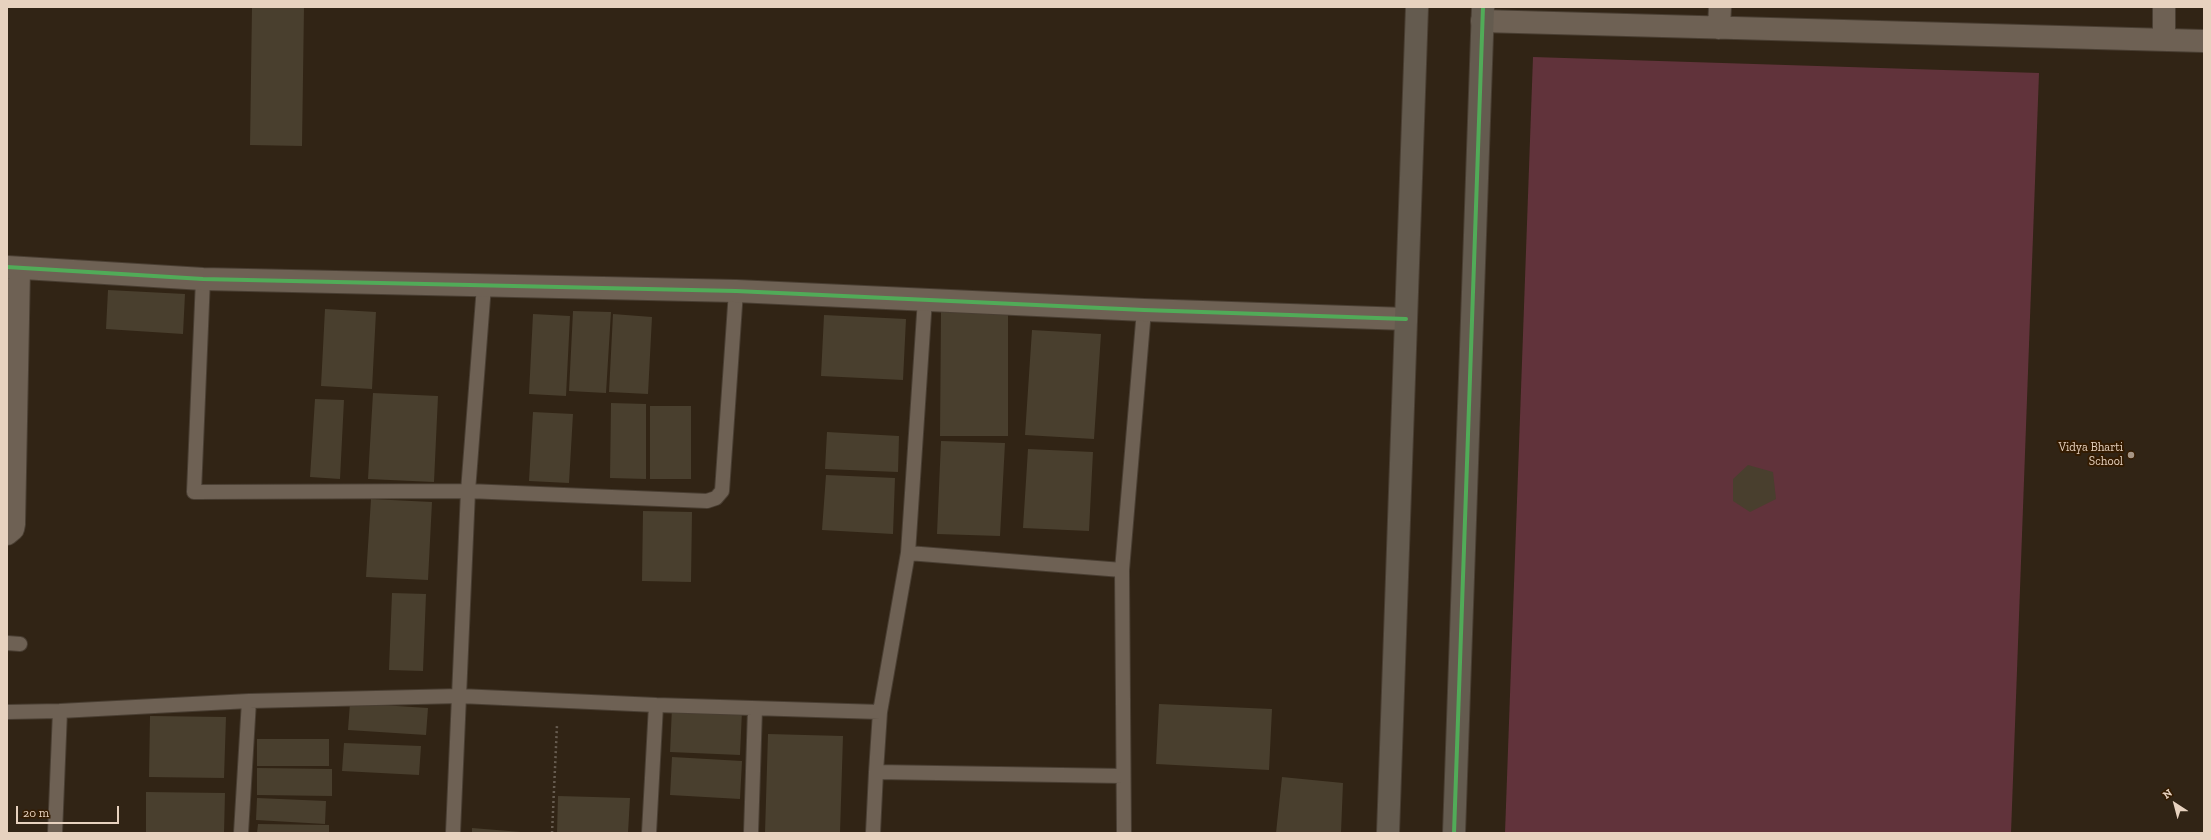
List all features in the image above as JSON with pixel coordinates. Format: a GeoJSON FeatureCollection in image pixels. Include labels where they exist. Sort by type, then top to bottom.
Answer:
{"type":"FeatureCollection","features":[{"type":"Feature","properties":{"kind":"street"},"geometry":{"type":"LineString","coordinates":[[1388,833],[1417,7]]}},
{"type":"Feature","properties":{"kind":"street"},"geometry":{"type":"LineString","coordinates":[[2164,7],[2164,40]]}},
{"type":"Feature","properties":{"kind":"street"},"geometry":{"type":"LineString","coordinates":[[1454,833],[1483,14],[1719,17],[2204,42]]}},
{"type":"Feature","properties":{"kind":"street"},"geometry":{"type":"LineString","coordinates":[[7,534],[13,529],[14,524],[13,267],[203,279],[736,292],[925,299],[1144,310],[1406,319]]}},
{"type":"Feature","properties":{"kind":"lane"},"geometry":{"type":"LineString","coordinates":[[203,279],[194,492],[468,491],[707,502],[716,498],[722,491],[736,292]]}},
{"type":"Feature","properties":{"kind":"lane"},"geometry":{"type":"LineString","coordinates":[[452,833],[460,696],[468,491],[484,286]]}},
{"type":"Feature","properties":{"kind":"lane"},"geometry":{"type":"LineString","coordinates":[[873,833],[880,712],[908,553],[925,299]]}},
{"type":"Feature","properties":{"kind":"lane"},"geometry":{"type":"LineString","coordinates":[[1124,833],[1122,570],[1144,310]]}},
{"type":"Feature","properties":{"kind":"lane"},"geometry":{"type":"LineString","coordinates":[[908,553],[1122,570]]}},
{"type":"Feature","properties":{"kind":"lane"},"geometry":{"type":"LineString","coordinates":[[7,712],[60,711],[250,701],[460,696],[656,705],[880,712]]}},
{"type":"Feature","properties":{"kind":"lane"},"geometry":{"type":"LineString","coordinates":[[241,833],[250,701]]}},
{"type":"Feature","properties":{"kind":"lane"},"geometry":{"type":"LineString","coordinates":[[649,833],[656,705]]}},
{"type":"Feature","properties":{"kind":"lane"},"geometry":{"type":"LineString","coordinates":[[751,833],[755,708]]}},
{"type":"Feature","properties":{"kind":"lane"},"geometry":{"type":"LineString","coordinates":[[56,833],[60,711]]}},
{"type":"Feature","properties":{"kind":"lane"},"geometry":{"type":"LineString","coordinates":[[876,772],[1124,776]]}},
{"type":"Feature","properties":{"kind":"path"},"geometry":{"type":"LineString","coordinates":[[552,833],[558,701]]}},
{"type":"Feature","properties":{"kind":"shaded area"},"geometry":{"type":"Polygon","coordinates":[[[1533,57],[2039,73],[2011,833],[1505,833],[1533,57]]]}},
{"type":"Feature","properties":{"kind":"building"},"geometry":{"type":"Polygon","coordinates":[[[252,7],[304,7],[302,146],[250,145],[252,7]]]}},
{"type":"Feature","properties":{"kind":"building"},"geometry":{"type":"Polygon","coordinates":[[[108,290],[185,294],[183,334],[106,329],[108,290]]]}},
{"type":"Feature","properties":{"kind":"building"},"geometry":{"type":"Polygon","coordinates":[[[325,309],[376,312],[372,389],[321,386],[325,309]]]}},
{"type":"Feature","properties":{"kind":"building"},"geometry":{"type":"Polygon","coordinates":[[[941,310],[1008,310],[1008,436],[940,436],[941,310]]]}},
{"type":"Feature","properties":{"kind":"building"},"geometry":{"type":"Polygon","coordinates":[[[573,311],[611,312],[606,393],[569,391],[573,311]]]}},
{"type":"Feature","properties":{"kind":"building"},"geometry":{"type":"Polygon","coordinates":[[[533,314],[570,316],[566,396],[529,394],[533,314]]]}},
{"type":"Feature","properties":{"kind":"building"},"geometry":{"type":"Polygon","coordinates":[[[613,314],[652,317],[648,394],[609,392],[613,314]]]}},
{"type":"Feature","properties":{"kind":"building"},"geometry":{"type":"Polygon","coordinates":[[[824,315],[906,319],[903,380],[821,376],[824,315]]]}},
{"type":"Feature","properties":{"kind":"building"},"geometry":{"type":"Polygon","coordinates":[[[1032,330],[1101,334],[1094,439],[1025,435],[1032,330]]]}},
{"type":"Feature","properties":{"kind":"building"},"geometry":{"type":"Polygon","coordinates":[[[373,393],[438,396],[434,482],[368,479],[373,393]]]}},
{"type":"Feature","properties":{"kind":"building"},"geometry":{"type":"Polygon","coordinates":[[[315,399],[344,400],[340,479],[310,477],[315,399]]]}},
{"type":"Feature","properties":{"kind":"building"},"geometry":{"type":"Polygon","coordinates":[[[611,403],[646,404],[646,479],[610,478],[611,403]]]}},
{"type":"Feature","properties":{"kind":"building"},"geometry":{"type":"Polygon","coordinates":[[[650,406],[691,406],[691,479],[650,479],[650,406]]]}},
{"type":"Feature","properties":{"kind":"building"},"geometry":{"type":"Polygon","coordinates":[[[533,412],[573,414],[569,483],[529,481],[533,412]]]}},
{"type":"Feature","properties":{"kind":"building"},"geometry":{"type":"Polygon","coordinates":[[[827,432],[899,436],[898,472],[825,469],[827,432]]]}},
{"type":"Feature","properties":{"kind":"building"},"geometry":{"type":"Polygon","coordinates":[[[941,441],[1005,443],[1000,536],[937,534],[941,441]]]}},
{"type":"Feature","properties":{"kind":"building"},"geometry":{"type":"Polygon","coordinates":[[[1028,449],[1093,452],[1089,531],[1023,528],[1028,449]]]}},
{"type":"Feature","properties":{"kind":"building"},"geometry":{"type":"Polygon","coordinates":[[[1748,465],[1773,472],[1776,499],[1750,512],[1733,501],[1733,479],[1748,465]]]}},
{"type":"Feature","properties":{"kind":"building"},"geometry":{"type":"Polygon","coordinates":[[[826,475],[895,478],[893,534],[822,530],[826,475]]]}},
{"type":"Feature","properties":{"kind":"building"},"geometry":{"type":"Polygon","coordinates":[[[371,499],[432,502],[428,580],[366,577],[371,499]]]}},
{"type":"Feature","properties":{"kind":"building"},"geometry":{"type":"Polygon","coordinates":[[[643,511],[692,512],[691,582],[642,581],[643,511]]]}},
{"type":"Feature","properties":{"kind":"building"},"geometry":{"type":"Polygon","coordinates":[[[392,593],[426,594],[423,671],[389,670],[392,593]]]}},
{"type":"Feature","properties":{"kind":"building"},"geometry":{"type":"Polygon","coordinates":[[[350,703],[428,708],[426,735],[348,730],[350,703]]]}},
{"type":"Feature","properties":{"kind":"building"},"geometry":{"type":"Polygon","coordinates":[[[1159,704],[1272,709],[1269,770],[1156,764],[1159,704]]]}},
{"type":"Feature","properties":{"kind":"building"},"geometry":{"type":"Polygon","coordinates":[[[672,707],[742,711],[740,755],[670,752],[672,707]]]}},
{"type":"Feature","properties":{"kind":"building"},"geometry":{"type":"Polygon","coordinates":[[[150,716],[226,717],[224,778],[149,777],[150,716]]]}},
{"type":"Feature","properties":{"kind":"building"},"geometry":{"type":"Polygon","coordinates":[[[768,734],[843,736],[840,833],[765,833],[768,734]]]}},
{"type":"Feature","properties":{"kind":"building"},"geometry":{"type":"Polygon","coordinates":[[[257,739],[329,739],[329,766],[257,766],[257,739]]]}},
{"type":"Feature","properties":{"kind":"building"},"geometry":{"type":"Polygon","coordinates":[[[344,743],[421,746],[419,775],[342,771],[344,743]]]}},
{"type":"Feature","properties":{"kind":"building"},"geometry":{"type":"Polygon","coordinates":[[[672,757],[742,761],[740,799],[670,795],[672,757]]]}},
{"type":"Feature","properties":{"kind":"building"},"geometry":{"type":"Polygon","coordinates":[[[257,768],[332,769],[332,796],[257,795],[257,768]]]}},
{"type":"Feature","properties":{"kind":"building"},"geometry":{"type":"Polygon","coordinates":[[[1282,777],[1343,783],[1341,833],[1276,833],[1282,777]]]}},
{"type":"Feature","properties":{"kind":"building"},"geometry":{"type":"Polygon","coordinates":[[[146,792],[225,793],[224,833],[146,833],[146,792]]]}},
{"type":"Feature","properties":{"kind":"building"},"geometry":{"type":"Polygon","coordinates":[[[558,796],[630,798],[628,833],[557,833],[558,796]]]}},
{"type":"Feature","properties":{"kind":"building"},"geometry":{"type":"Polygon","coordinates":[[[257,798],[326,801],[325,824],[256,820],[257,798]]]}},
{"type":"Feature","properties":{"kind":"building"},"geometry":{"type":"Polygon","coordinates":[[[258,824],[329,825],[329,833],[257,833],[258,824]]]}},
{"type":"Feature","properties":{"kind":"building"},"geometry":{"type":"Polygon","coordinates":[[[472,828],[521,832],[521,833],[472,833],[472,828]]]}},
{"type":"Feature","properties":{"kind":"cycle path"},"geometry":{"type":"LineString","coordinates":[[1454,833],[1483,7]]}},
{"type":"Feature","properties":{"kind":"cycle path"},"geometry":{"type":"LineString","coordinates":[[7,267],[203,279],[736,291],[1144,310],[1406,319]]}},
{"type":"Feature","properties":{"kind":"place","name":"Vidya Bharti School"},"geometry":{"type":"Point","coordinates":[2131,455]}}]}
